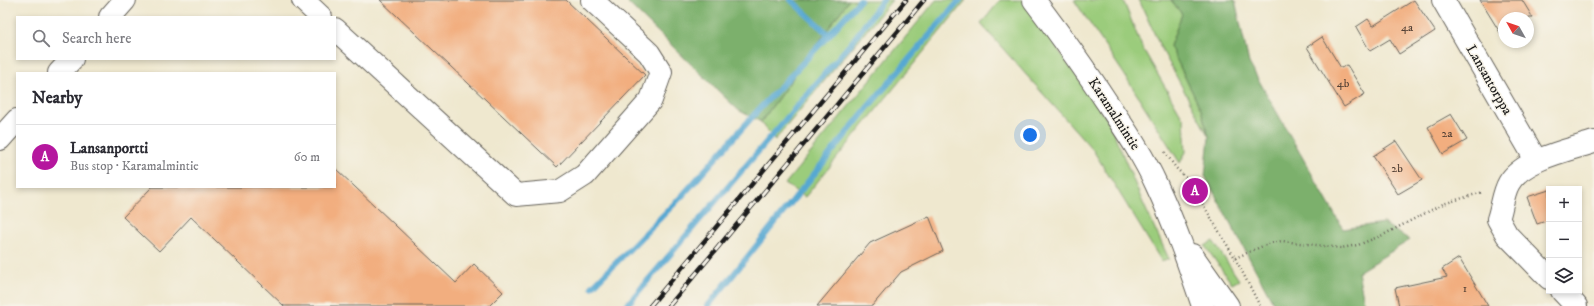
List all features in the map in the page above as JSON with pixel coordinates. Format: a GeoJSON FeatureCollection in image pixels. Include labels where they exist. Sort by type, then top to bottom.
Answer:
{"type":"FeatureCollection","features":[{"type":"Feature","properties":{"kind":"street"},"geometry":{"type":"LineString","coordinates":[[111,16],[125,0]]}},
{"type":"Feature","properties":{"kind":"street"},"geometry":{"type":"LineString","coordinates":[[303,0],[320,16]]}},
{"type":"Feature","properties":{"kind":"street"},"geometry":{"type":"LineString","coordinates":[[336,30],[516,195],[560,191],[585,175],[651,100],[661,72],[649,53],[592,0]]}},
{"type":"Feature","properties":{"kind":"street","name":"Lansantorppa"},"geometry":{"type":"LineString","coordinates":[[1443,0],[1536,160]]}},
{"type":"Feature","properties":{"kind":"street","name":"Karamalmintie"},"geometry":{"type":"LineString","coordinates":[[1038,6],[1073,52],[1125,128],[1156,183],[1180,237],[1202,306]]}},
{"type":"Feature","properties":{"kind":"street"},"geometry":{"type":"LineString","coordinates":[[60,72],[71,60]]}},
{"type":"Feature","properties":{"kind":"street"},"geometry":{"type":"LineString","coordinates":[[0,139],[16,121]]}},
{"type":"Feature","properties":{"kind":"street"},"geometry":{"type":"LineString","coordinates":[[1546,275],[1507,235],[1498,219],[1508,184],[1513,178],[1536,160],[1594,142]]}},
{"type":"Feature","properties":{"kind":"street","name":"Karamalmintie"},"geometry":{"type":"LineString","coordinates":[[1180,237],[1225,305]]}},
{"type":"Feature","properties":{"kind":"street"},"geometry":{"type":"LineString","coordinates":[[1565,294],[1576,306]]}},
{"type":"Feature","properties":{"kind":"path"},"geometry":{"type":"LineString","coordinates":[[1260,306],[1235,258],[1270,243],[1282,241],[1341,248],[1358,245],[1383,235],[1443,204],[1508,184]]}},
{"type":"Feature","properties":{"kind":"green space"},"geometry":{"type":"Polygon","coordinates":[[[625,0],[849,0],[761,122],[738,110],[625,0]]]}},
{"type":"Feature","properties":{"kind":"green space"},"geometry":{"type":"Polygon","coordinates":[[[849,0],[892,0],[775,140],[761,122],[849,0]]]}},
{"type":"Feature","properties":{"kind":"green space"},"geometry":{"type":"Polygon","coordinates":[[[936,0],[966,0],[805,197],[785,184],[936,0]]]}},
{"type":"Feature","properties":{"kind":"green space"},"geometry":{"type":"Polygon","coordinates":[[[1000,0],[1023,0],[1109,122],[1143,203],[1169,259],[1162,262],[1093,150],[981,24],[1000,0]]]}},
{"type":"Feature","properties":{"kind":"green space"},"geometry":{"type":"Polygon","coordinates":[[[1074,0],[1123,0],[1142,47],[1184,120],[1186,152],[1180,163],[1124,74],[1074,0]]]}},
{"type":"Feature","properties":{"kind":"green space"},"geometry":{"type":"Polygon","coordinates":[[[1139,0],[1171,0],[1182,14],[1170,46],[1201,110],[1209,137],[1160,46],[1139,0]]]}},
{"type":"Feature","properties":{"kind":"green space"},"geometry":{"type":"Polygon","coordinates":[[[1171,0],[1235,0],[1249,63],[1343,229],[1383,223],[1410,240],[1358,272],[1365,306],[1275,306],[1205,176],[1209,137],[1201,110],[1170,46],[1182,14],[1171,0]]]}},
{"type":"Feature","properties":{"kind":"green space"},"geometry":{"type":"Polygon","coordinates":[[[1213,241],[1239,280],[1232,284],[1205,246],[1213,241]]]}},
{"type":"Feature","properties":{"kind":"building"},"geometry":{"type":"Polygon","coordinates":[[[380,0],[566,0],[645,75],[557,167],[380,0]]]}},
{"type":"Feature","properties":{"kind":"building"},"geometry":{"type":"Polygon","coordinates":[[[1414,0],[1435,31],[1399,54],[1390,39],[1370,51],[1356,27],[1368,19],[1373,26],[1414,0]]]}},
{"type":"Feature","properties":{"kind":"building"},"geometry":{"type":"Polygon","coordinates":[[[1480,0],[1522,0],[1529,12],[1498,12],[1498,29],[1480,0]]]}},
{"type":"Feature","properties":{"kind":"building"},"geometry":{"type":"Polygon","coordinates":[[[1322,37],[1341,68],[1347,65],[1365,94],[1344,107],[1307,47],[1322,37]]]}},
{"type":"Feature","properties":{"kind":"building"},"geometry":{"type":"Polygon","coordinates":[[[1451,114],[1467,140],[1443,154],[1428,127],[1451,114]]]}},
{"type":"Feature","properties":{"kind":"building"},"geometry":{"type":"Polygon","coordinates":[[[1396,141],[1422,180],[1398,194],[1373,156],[1396,141]]]}},
{"type":"Feature","properties":{"kind":"building"},"geometry":{"type":"Polygon","coordinates":[[[336,169],[456,283],[474,264],[503,292],[489,306],[284,306],[191,217],[159,251],[123,217],[151,188],[336,188],[336,169]]]}},
{"type":"Feature","properties":{"kind":"building"},"geometry":{"type":"Polygon","coordinates":[[[1546,191],[1546,221],[1537,224],[1527,197],[1546,191]]]}},
{"type":"Feature","properties":{"kind":"building"},"geometry":{"type":"Polygon","coordinates":[[[929,216],[943,251],[901,272],[872,306],[817,306],[870,243],[929,216]]]}},
{"type":"Feature","properties":{"kind":"building"},"geometry":{"type":"Polygon","coordinates":[[[1459,258],[1488,306],[1399,306],[1395,288],[1447,277],[1442,269],[1459,258]]]}},
{"type":"Feature","properties":{"kind":"waterway"},"geometry":{"type":"LineString","coordinates":[[791,0],[829,35]]}},
{"type":"Feature","properties":{"kind":"waterway"},"geometry":{"type":"LineString","coordinates":[[592,287],[682,196],[762,106],[860,0]]}},
{"type":"Feature","properties":{"kind":"waterway"},"geometry":{"type":"LineString","coordinates":[[626,306],[852,42],[883,0]]}},
{"type":"Feature","properties":{"kind":"waterway"},"geometry":{"type":"LineString","coordinates":[[708,306],[868,107],[960,0]]}},
{"type":"Feature","properties":{"kind":"railway"},"geometry":{"type":"LineString","coordinates":[[650,306],[906,0]]}},
{"type":"Feature","properties":{"kind":"railway"},"geometry":{"type":"LineString","coordinates":[[669,306],[924,0]]}},
{"type":"Feature","properties":{"kind":"place","name":"Lansanportti"},"geometry":{"type":"Point","coordinates":[1195,191]}}]}
